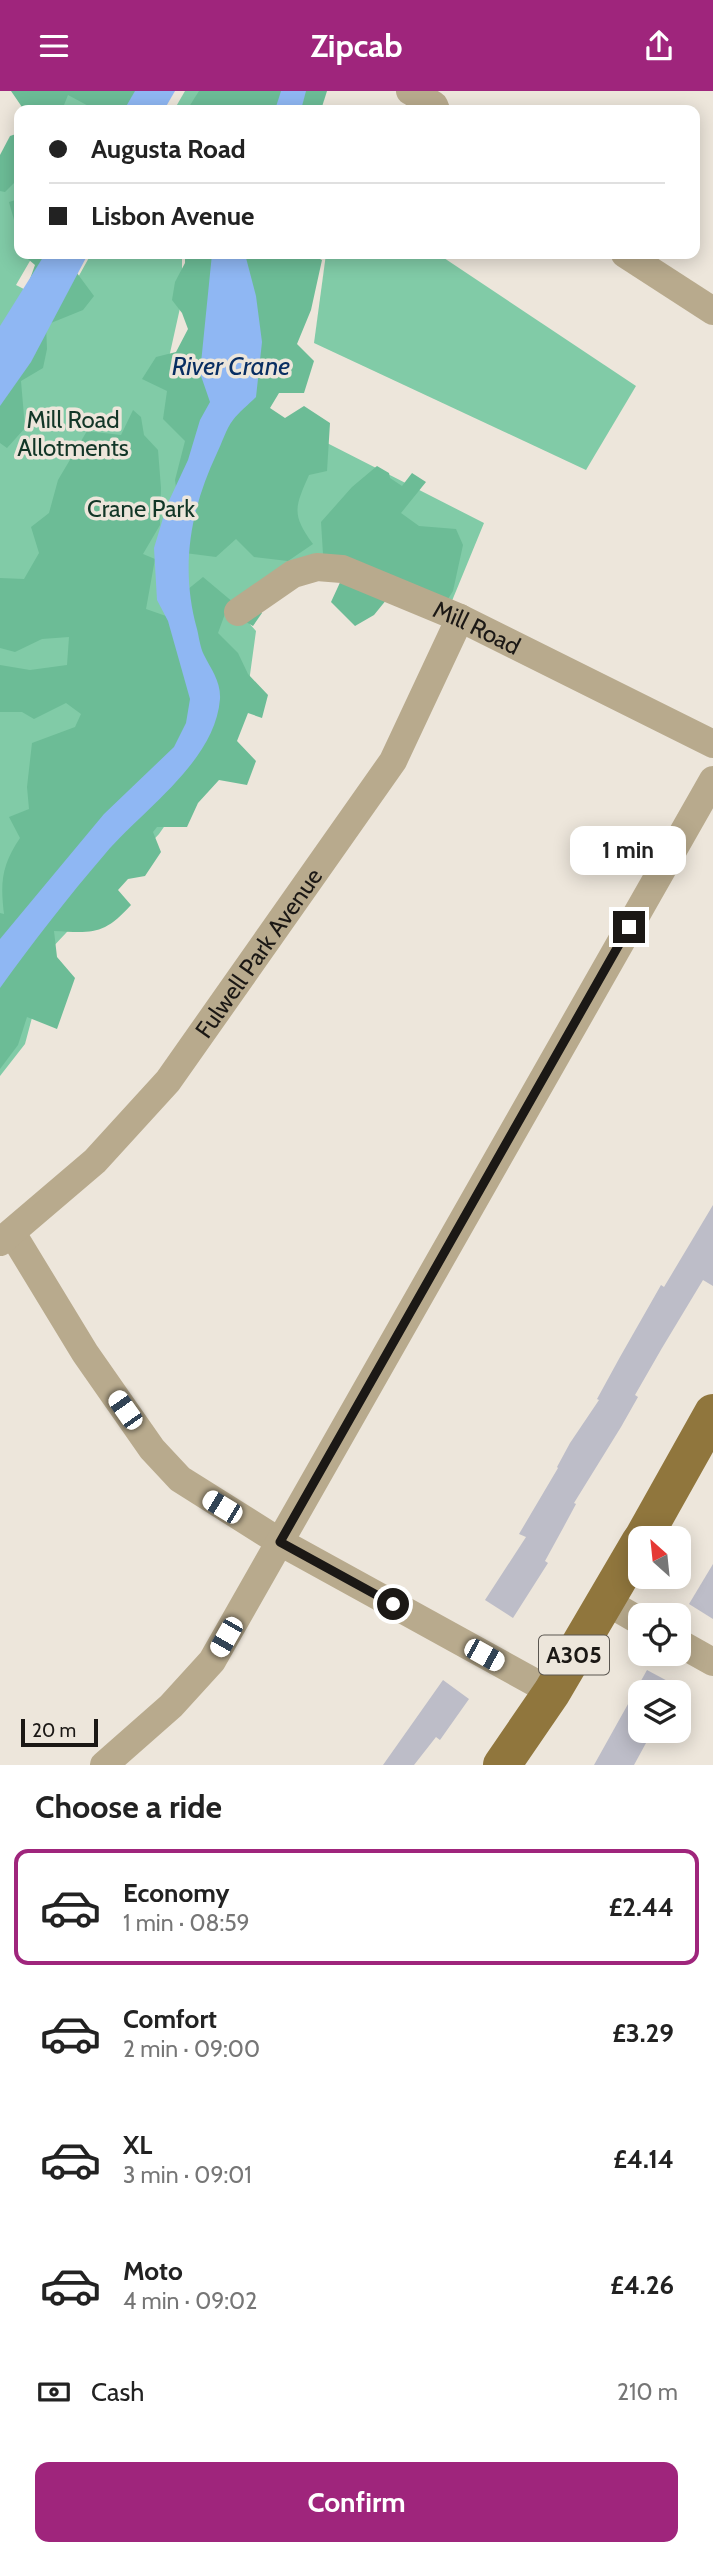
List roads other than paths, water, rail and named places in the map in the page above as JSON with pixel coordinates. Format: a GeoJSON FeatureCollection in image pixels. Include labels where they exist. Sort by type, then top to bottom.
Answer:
{"type":"FeatureCollection","features":[{"type":"Feature","properties":{"kind":"main road","name":"A305"},"geometry":{"type":"LineString","coordinates":[[650,1526],[713,1413]]}},
{"type":"Feature","properties":{"kind":"main road","name":"A305"},"geometry":{"type":"LineString","coordinates":[[502,1765],[552,1692],[628,1565]]}},
{"type":"Feature","properties":{"kind":"street"},"geometry":{"type":"LineString","coordinates":[[633,259],[713,311]]}},
{"type":"Feature","properties":{"kind":"street","name":"Mill Road"},"geometry":{"type":"LineString","coordinates":[[238,612],[293,574],[317,567],[342,569],[460,618],[713,744]]}},
{"type":"Feature","properties":{"kind":"street","name":"Fulwell Park Avenue"},"geometry":{"type":"LineString","coordinates":[[6,1238],[95,1161],[168,1080],[393,761],[460,618]]}},
{"type":"Feature","properties":{"kind":"street"},"geometry":{"type":"LineString","coordinates":[[104,1765],[171,1706],[212,1661],[713,780]]}},
{"type":"Feature","properties":{"kind":"street"},"geometry":{"type":"LineString","coordinates":[[6,1238],[152,1449],[180,1479],[280,1542],[552,1692]]}},
{"type":"Feature","properties":{"kind":"street"},"geometry":{"type":"LineString","coordinates":[[607,1602],[628,1614]]}},
{"type":"Feature","properties":{"kind":"street"},"geometry":{"type":"LineString","coordinates":[[691,1650],[713,1662]]}},
{"type":"Feature","properties":{"kind":"water"},"geometry":{"type":"Polygon","coordinates":[[[135,91],[175,91],[167,105],[127,105],[135,91]]]}},
{"type":"Feature","properties":{"kind":"water"},"geometry":{"type":"Polygon","coordinates":[[[281,91],[306,91],[302,105],[277,105],[281,91]]]}},
{"type":"Feature","properties":{"kind":"water"},"geometry":{"type":"Polygon","coordinates":[[[42,259],[85,259],[31,362],[0,406],[0,326],[42,259]]]}},
{"type":"Feature","properties":{"kind":"water","name":"River Crane"},"geometry":{"type":"Polygon","coordinates":[[[211,259],[246,259],[256,296],[262,342],[256,397],[235,417],[226,432],[200,496],[190,539],[189,584],[192,606],[202,649],[220,693],[215,722],[191,764],[105,854],[0,988],[0,939],[104,814],[174,747],[186,723],[190,699],[168,621],[157,600],[154,548],[167,505],[188,460],[200,420],[210,402],[200,373],[211,259]]]}},
{"type":"Feature","properties":{"kind":"park label","name":"Mill Road Allotments"},"geometry":{"type":"Point","coordinates":[73,433]}},
{"type":"Feature","properties":{"kind":"park label","name":"Crane Park"},"geometry":{"type":"Point","coordinates":[141,508]}}]}
